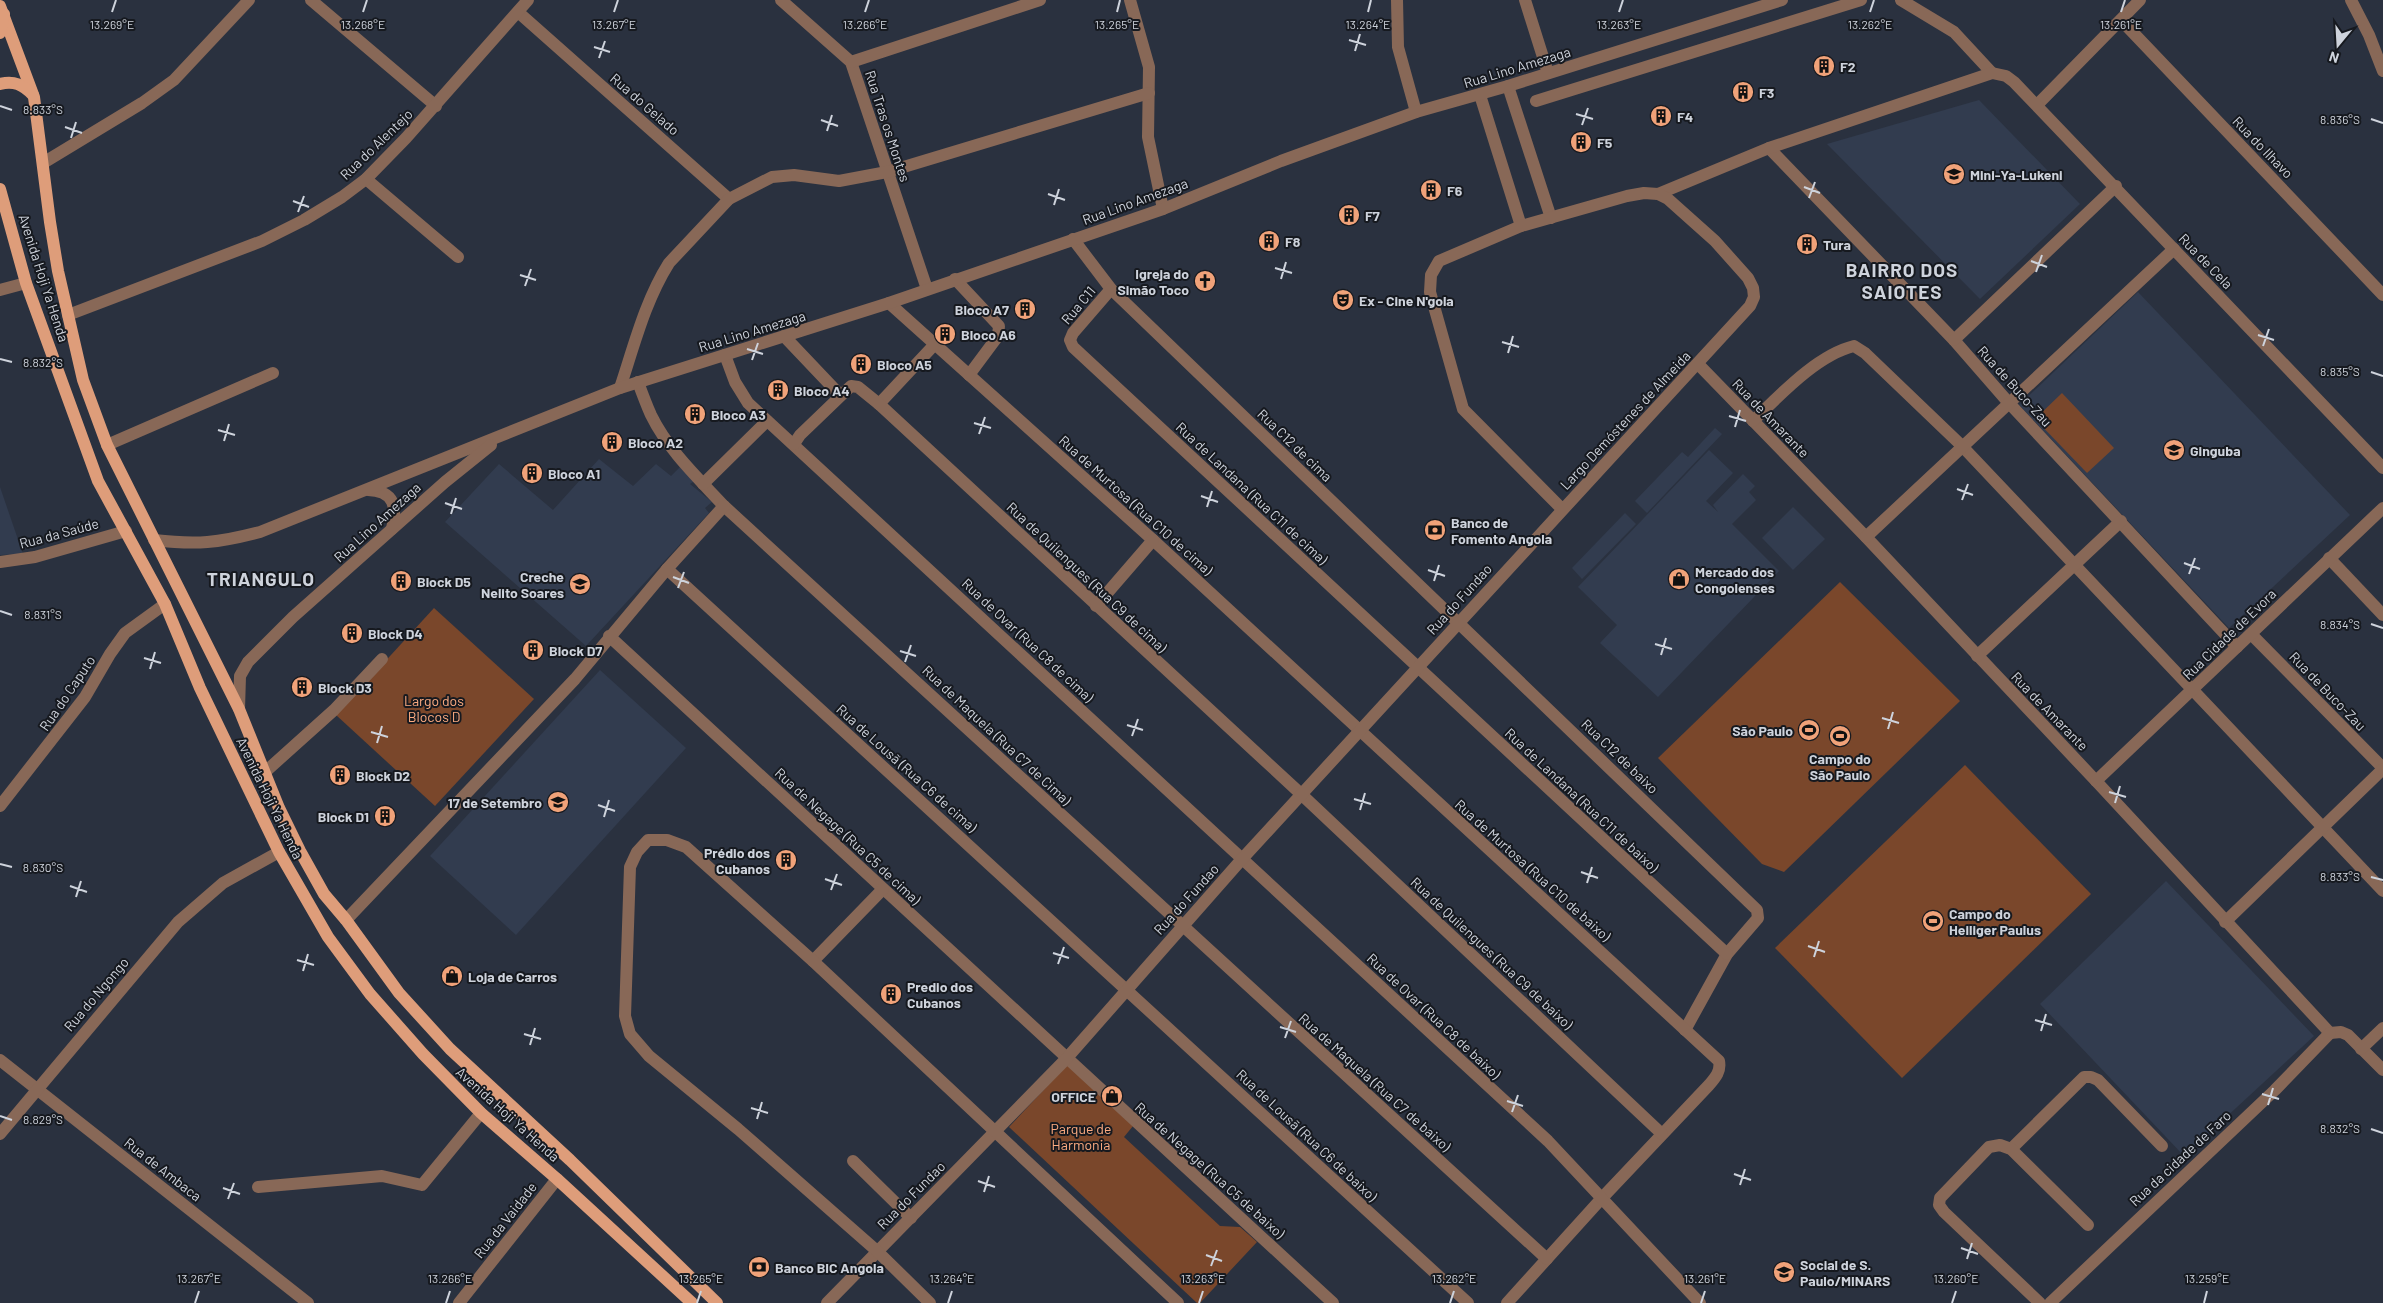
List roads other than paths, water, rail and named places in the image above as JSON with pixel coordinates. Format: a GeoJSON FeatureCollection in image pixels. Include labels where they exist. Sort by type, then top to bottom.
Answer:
{"type":"FeatureCollection","features":[{"type":"Feature","properties":{"kind":"main road","name":"Avenida Hoji Ya Henda"},"geometry":{"type":"LineString","coordinates":[[2,10],[34,97],[50,222],[83,380],[107,444],[154,540],[197,621],[239,709],[296,842],[324,894],[346,920],[399,993],[450,1049],[570,1160],[717,1303]]}},
{"type":"Feature","properties":{"kind":"main road"},"geometry":{"type":"LineString","coordinates":[[0,33],[2,10]]}},
{"type":"Feature","properties":{"kind":"main road"},"geometry":{"type":"LineString","coordinates":[[0,84],[13,82],[25,86],[34,97]]}},
{"type":"Feature","properties":{"kind":"main road","name":"Avenida Hoji Ya Henda"},"geometry":{"type":"LineString","coordinates":[[0,189],[26,283],[98,481],[165,604],[200,688],[279,852],[328,937],[370,994],[423,1054],[481,1113],[557,1178],[692,1303]]}},
{"type":"Feature","properties":{"kind":"street"},"geometry":{"type":"LineString","coordinates":[[43,163],[142,103],[174,80],[249,0]]}},
{"type":"Feature","properties":{"kind":"street"},"geometry":{"type":"LineString","coordinates":[[311,0],[436,106]]}},
{"type":"Feature","properties":{"kind":"street","name":"Rua do Alentejo"},"geometry":{"type":"LineString","coordinates":[[68,315],[262,241],[304,220],[342,197],[366,179],[436,106],[528,0]]}},
{"type":"Feature","properties":{"kind":"street","name":"Rua Tras os Montes"},"geometry":{"type":"LineString","coordinates":[[781,0],[852,62],[927,289]]}},
{"type":"Feature","properties":{"kind":"street"},"geometry":{"type":"LineString","coordinates":[[852,62],[1040,0]]}},
{"type":"Feature","properties":{"kind":"street"},"geometry":{"type":"LineString","coordinates":[[1130,0],[1149,68],[1148,137],[1162,209]]}},
{"type":"Feature","properties":{"kind":"street"},"geometry":{"type":"LineString","coordinates":[[1397,0],[1398,48],[1416,112]]}},
{"type":"Feature","properties":{"kind":"street"},"geometry":{"type":"LineString","coordinates":[[1524,0],[1548,73]]}},
{"type":"Feature","properties":{"kind":"street","name":"Rua Lino Amezaga"},"geometry":{"type":"LineString","coordinates":[[154,540],[204,544],[260,532],[620,388],[889,303],[1162,209],[1281,161],[1416,112],[1480,95],[1782,0]]}},
{"type":"Feature","properties":{"kind":"street"},"geometry":{"type":"LineString","coordinates":[[1536,101],[1860,0]]}},
{"type":"Feature","properties":{"kind":"street"},"geometry":{"type":"LineString","coordinates":[[1658,194],[1770,148],[1992,73],[1954,32],[1901,0]]}},
{"type":"Feature","properties":{"kind":"street"},"geometry":{"type":"LineString","coordinates":[[2037,105],[2140,0]]}},
{"type":"Feature","properties":{"kind":"street"},"geometry":{"type":"LineString","coordinates":[[2351,0],[2369,35],[2383,71]]}},
{"type":"Feature","properties":{"kind":"street","name":"Rua do Gelado"},"geometry":{"type":"LineString","coordinates":[[518,12],[729,199]]}},
{"type":"Feature","properties":{"kind":"street","name":"Rua do Ilhavo"},"geometry":{"type":"LineString","coordinates":[[2121,20],[2383,295]]}},
{"type":"Feature","properties":{"kind":"street","name":"Rua de Cela"},"geometry":{"type":"LineString","coordinates":[[1992,73],[2006,76],[2037,105],[2383,468]]}},
{"type":"Feature","properties":{"kind":"street"},"geometry":{"type":"LineString","coordinates":[[1508,86],[1551,218]]}},
{"type":"Feature","properties":{"kind":"street"},"geometry":{"type":"LineString","coordinates":[[620,388],[642,321],[661,276],[674,257],[729,199],[778,176],[794,175],[830,181],[887,172],[1149,93]]}},
{"type":"Feature","properties":{"kind":"street"},"geometry":{"type":"LineString","coordinates":[[1480,95],[1521,226]]}},
{"type":"Feature","properties":{"kind":"street","name":"Rua de Buco-Zau"},"geometry":{"type":"LineString","coordinates":[[1770,148],[1954,340],[2008,402],[2121,521],[2236,647]]}},
{"type":"Feature","properties":{"kind":"street"},"geometry":{"type":"LineString","coordinates":[[366,179],[458,257]]}},
{"type":"Feature","properties":{"kind":"street"},"geometry":{"type":"LineString","coordinates":[[1954,340],[2116,186]]}},
{"type":"Feature","properties":{"kind":"street","name":"Largo Demóstenes de Almeida"},"geometry":{"type":"LineString","coordinates":[[1658,194],[1668,199],[1715,241],[1748,278],[1753,288],[1754,297],[1750,306],[1698,364],[1562,509],[1463,409],[1430,292],[1431,276],[1439,261],[1521,226],[1628,196],[1658,194]]}},
{"type":"Feature","properties":{"kind":"street","name":"Rua C12 de cima"},"geometry":{"type":"LineString","coordinates":[[1073,239],[1110,289],[1458,622]]}},
{"type":"Feature","properties":{"kind":"street"},"geometry":{"type":"LineString","coordinates":[[1866,537],[1962,445],[2174,249]]}},
{"type":"Feature","properties":{"kind":"street"},"geometry":{"type":"LineString","coordinates":[[955,279],[999,326],[998,336],[969,375]]}},
{"type":"Feature","properties":{"kind":"street"},"geometry":{"type":"LineString","coordinates":[[0,290],[26,283]]}},
{"type":"Feature","properties":{"kind":"street","name":"Rua C11"},"geometry":{"type":"LineString","coordinates":[[1070,340],[1073,332],[1110,289]]}},
{"type":"Feature","properties":{"kind":"street","name":"Rua de Murtosa (Rua C10 de cima)"},"geometry":{"type":"LineString","coordinates":[[889,303],[1153,540],[1360,732]]}},
{"type":"Feature","properties":{"kind":"street"},"geometry":{"type":"LineString","coordinates":[[784,336],[840,395],[803,432],[794,444]]}},
{"type":"Feature","properties":{"kind":"street","name":"Rua de Landana (Rua C11 de cima)"},"geometry":{"type":"LineString","coordinates":[[1070,340],[1073,347],[1080,354],[1418,667]]}},
{"type":"Feature","properties":{"kind":"street"},"geometry":{"type":"LineString","coordinates":[[879,404],[935,344]]}},
{"type":"Feature","properties":{"kind":"street"},"geometry":{"type":"LineString","coordinates":[[1753,421],[1802,377],[1830,356],[1854,346],[1865,352],[1962,445],[2383,891]]}},
{"type":"Feature","properties":{"kind":"street","name":"Rua de Ovar (Rua C8 de cima)"},"geometry":{"type":"LineString","coordinates":[[725,355],[735,382],[748,403],[1242,859]]}},
{"type":"Feature","properties":{"kind":"street","name":"Rua de Amarante"},"geometry":{"type":"LineString","coordinates":[[1698,364],[1866,537],[2330,1033]]}},
{"type":"Feature","properties":{"kind":"street"},"geometry":{"type":"LineString","coordinates":[[107,444],[273,373]]}},
{"type":"Feature","properties":{"kind":"street","name":"Rua de Maquela (Rua C7 de Cima)"},"geometry":{"type":"LineString","coordinates":[[638,382],[651,416],[664,436],[703,484],[724,506],[1182,926]]}},
{"type":"Feature","properties":{"kind":"street","name":"Rua de Quilengues (Rua C9 de cima)"},"geometry":{"type":"LineString","coordinates":[[840,395],[851,386],[858,387],[879,404],[1302,794]]}},
{"type":"Feature","properties":{"kind":"street"},"geometry":{"type":"LineString","coordinates":[[703,484],[767,421]]}},
{"type":"Feature","properties":{"kind":"street","name":"Rua Lino Amezaga"},"geometry":{"type":"LineString","coordinates":[[239,709],[240,676],[248,662],[293,617],[500,437]]}},
{"type":"Feature","properties":{"kind":"street"},"geometry":{"type":"LineString","coordinates":[[364,490],[378,490],[386,494],[394,503],[395,515],[392,529]]}},
{"type":"Feature","properties":{"kind":"street"},"geometry":{"type":"LineString","coordinates":[[346,920],[575,679],[667,568],[724,506]]}},
{"type":"Feature","properties":{"kind":"street","name":"Rua Cidade de Evora"},"geometry":{"type":"LineString","coordinates":[[2096,781],[2383,508]]}},
{"type":"Feature","properties":{"kind":"street","name":"Rua do Fundao"},"geometry":{"type":"LineString","coordinates":[[827,1303],[1066,1059],[1242,859],[1562,509]]}},
{"type":"Feature","properties":{"kind":"street"},"geometry":{"type":"LineString","coordinates":[[1977,656],[2121,521]]}},
{"type":"Feature","properties":{"kind":"street","name":"Rua da Saúde"},"geometry":{"type":"LineString","coordinates":[[0,562],[36,557],[126,531]]}},
{"type":"Feature","properties":{"kind":"street"},"geometry":{"type":"LineString","coordinates":[[1096,606],[1153,540]]}},
{"type":"Feature","properties":{"kind":"street"},"geometry":{"type":"LineString","coordinates":[[2329,558],[2383,615]]}},
{"type":"Feature","properties":{"kind":"street","name":"Rua de Lousã (Rua C6 de cima)"},"geometry":{"type":"LineString","coordinates":[[667,568],[1126,989]]}},
{"type":"Feature","properties":{"kind":"street","name":"Rua do Caputo"},"geometry":{"type":"LineString","coordinates":[[0,806],[85,697],[110,654],[125,633],[165,604]]}},
{"type":"Feature","properties":{"kind":"street","name":"Rua C12 de baixo"},"geometry":{"type":"LineString","coordinates":[[1458,622],[1759,913],[1758,918],[1726,954]]}},
{"type":"Feature","properties":{"kind":"street","name":"Rua de Buco-Zau"},"geometry":{"type":"LineString","coordinates":[[2251,634],[2383,769]]}},
{"type":"Feature","properties":{"kind":"street","name":"Rua de Negage (Rua C5 de cima)"},"geometry":{"type":"LineString","coordinates":[[609,636],[1066,1059]]}},
{"type":"Feature","properties":{"kind":"street"},"geometry":{"type":"LineString","coordinates":[[265,772],[334,710],[382,659]]}},
{"type":"Feature","properties":{"kind":"street","name":"Rua de Landana (Rua C11 de baixo)"},"geometry":{"type":"LineString","coordinates":[[1418,667],[1726,954]]}},
{"type":"Feature","properties":{"kind":"street","name":"Rua de Murtosa (Rua C10 de baixo)"},"geometry":{"type":"LineString","coordinates":[[1360,732],[1718,1061],[1720,1067],[1717,1075],[1662,1134]]}},
{"type":"Feature","properties":{"kind":"street"},"geometry":{"type":"LineString","coordinates":[[2225,922],[2383,769]]}},
{"type":"Feature","properties":{"kind":"street","name":"Rua de Quilengues (Rua C9 de baixo)"},"geometry":{"type":"LineString","coordinates":[[1302,794],[1662,1134]]}},
{"type":"Feature","properties":{"kind":"street"},"geometry":{"type":"LineString","coordinates":[[930,1303],[877,1252],[738,1128],[648,1056],[630,1034],[625,1016],[630,867],[637,852],[648,840],[667,840],[686,847],[813,961],[1178,1303]]}},
{"type":"Feature","properties":{"kind":"street","name":"Rua do Ngongo"},"geometry":{"type":"LineString","coordinates":[[0,1134],[178,922],[223,883],[279,852]]}},
{"type":"Feature","properties":{"kind":"street","name":"Rua de Ovar (Rua C8 de baixo)"},"geometry":{"type":"LineString","coordinates":[[1242,859],[1548,1141],[1700,1303]]}},
{"type":"Feature","properties":{"kind":"street"},"geometry":{"type":"LineString","coordinates":[[813,961],[883,888]]}},
{"type":"Feature","properties":{"kind":"street","name":"Rua de Maquela (Rua C7 de baixo)"},"geometry":{"type":"LineString","coordinates":[[1182,926],[1546,1260]]}},
{"type":"Feature","properties":{"kind":"street"},"geometry":{"type":"LineString","coordinates":[[1685,1030],[1726,954]]}},
{"type":"Feature","properties":{"kind":"street","name":"Rua de Lousã (Rua C6 de baixo)"},"geometry":{"type":"LineString","coordinates":[[1126,989],[1468,1303]]}},
{"type":"Feature","properties":{"kind":"street"},"geometry":{"type":"LineString","coordinates":[[2362,1049],[2383,1028]]}},
{"type":"Feature","properties":{"kind":"street"},"geometry":{"type":"LineString","coordinates":[[2330,1033],[2341,1032],[2348,1035],[2383,1070]]}},
{"type":"Feature","properties":{"kind":"street","name":"Rua da cidade de Faro"},"geometry":{"type":"LineString","coordinates":[[2050,1303],[2275,1090],[2330,1033]]}},
{"type":"Feature","properties":{"kind":"street","name":"Rua de Negage (Rua C5 de baixo)"},"geometry":{"type":"LineString","coordinates":[[1066,1059],[1334,1303]]}},
{"type":"Feature","properties":{"kind":"street","name":"Rua de Ambaca"},"geometry":{"type":"LineString","coordinates":[[0,1060],[308,1303]]}},
{"type":"Feature","properties":{"kind":"street"},"geometry":{"type":"LineString","coordinates":[[2012,1149],[2084,1077],[2098,1080],[2162,1146]]}},
{"type":"Feature","properties":{"kind":"street"},"geometry":{"type":"LineString","coordinates":[[258,1187],[382,1176],[422,1185],[481,1113]]}},
{"type":"Feature","properties":{"kind":"street"},"geometry":{"type":"LineString","coordinates":[[1507,1303],[1662,1134]]}},
{"type":"Feature","properties":{"kind":"street"},"geometry":{"type":"LineString","coordinates":[[2040,1303],[1944,1212],[1939,1205],[1940,1198],[1989,1147],[2000,1145],[2012,1149],[2088,1225]]}},
{"type":"Feature","properties":{"kind":"street"},"geometry":{"type":"LineString","coordinates":[[853,1161],[910,1218]]}},
{"type":"Feature","properties":{"kind":"street","name":"Rua da Vaidade"},"geometry":{"type":"LineString","coordinates":[[459,1303],[557,1178]]}},
{"type":"Feature","properties":{"kind":"place","name":"F2"},"geometry":{"type":"Point","coordinates":[1824,66]}},
{"type":"Feature","properties":{"kind":"place","name":"F3"},"geometry":{"type":"Point","coordinates":[1743,92]}},
{"type":"Feature","properties":{"kind":"place","name":"F4"},"geometry":{"type":"Point","coordinates":[1661,116]}},
{"type":"Feature","properties":{"kind":"place","name":"F5"},"geometry":{"type":"Point","coordinates":[1581,142]}},
{"type":"Feature","properties":{"kind":"place","name":"Mini-Ya-Lukeni"},"geometry":{"type":"Point","coordinates":[1954,174]}},
{"type":"Feature","properties":{"kind":"place","name":"F6"},"geometry":{"type":"Point","coordinates":[1431,190]}},
{"type":"Feature","properties":{"kind":"place","name":"F7"},"geometry":{"type":"Point","coordinates":[1349,215]}},
{"type":"Feature","properties":{"kind":"place","name":"F8"},"geometry":{"type":"Point","coordinates":[1269,241]}},
{"type":"Feature","properties":{"kind":"place","name":"Tura"},"geometry":{"type":"Point","coordinates":[1807,244]}},
{"type":"Feature","properties":{"kind":"place","name":"Igreja do Simão Toco"},"geometry":{"type":"Point","coordinates":[1205,281]}},
{"type":"Feature","properties":{"kind":"place","name":"Ex - Cine N'gola"},"geometry":{"type":"Point","coordinates":[1343,300]}},
{"type":"Feature","properties":{"kind":"place","name":"Bloco A7"},"geometry":{"type":"Point","coordinates":[1025,309]}},
{"type":"Feature","properties":{"kind":"place","name":"Bloco A6"},"geometry":{"type":"Point","coordinates":[945,334]}},
{"type":"Feature","properties":{"kind":"place","name":"Bloco A5"},"geometry":{"type":"Point","coordinates":[861,364]}},
{"type":"Feature","properties":{"kind":"place","name":"Bloco A4"},"geometry":{"type":"Point","coordinates":[778,390]}},
{"type":"Feature","properties":{"kind":"place","name":"Bloco A3"},"geometry":{"type":"Point","coordinates":[695,414]}},
{"type":"Feature","properties":{"kind":"place","name":"Bloco A2"},"geometry":{"type":"Point","coordinates":[612,442]}},
{"type":"Feature","properties":{"kind":"place","name":"Ginguba"},"geometry":{"type":"Point","coordinates":[2174,450]}},
{"type":"Feature","properties":{"kind":"place","name":"Bloco A1"},"geometry":{"type":"Point","coordinates":[532,473]}},
{"type":"Feature","properties":{"kind":"place","name":"Banco de Fomento Angola"},"geometry":{"type":"Point","coordinates":[1435,530]}},
{"type":"Feature","properties":{"kind":"place","name":"Mercado dos Congolenses"},"geometry":{"type":"Point","coordinates":[1679,579]}},
{"type":"Feature","properties":{"kind":"place","name":"Block D5"},"geometry":{"type":"Point","coordinates":[401,581]}},
{"type":"Feature","properties":{"kind":"place","name":"Creche Nelito Soares"},"geometry":{"type":"Point","coordinates":[580,584]}},
{"type":"Feature","properties":{"kind":"place","name":"Block D4"},"geometry":{"type":"Point","coordinates":[352,633]}},
{"type":"Feature","properties":{"kind":"place","name":"Block D7"},"geometry":{"type":"Point","coordinates":[533,650]}},
{"type":"Feature","properties":{"kind":"place","name":"Block D3"},"geometry":{"type":"Point","coordinates":[302,687]}},
{"type":"Feature","properties":{"kind":"place","name":"São Paulo"},"geometry":{"type":"Point","coordinates":[1809,730]}},
{"type":"Feature","properties":{"kind":"place","name":"Campo do São Paulo"},"geometry":{"type":"Point","coordinates":[1840,736]}},
{"type":"Feature","properties":{"kind":"place","name":"Block D2"},"geometry":{"type":"Point","coordinates":[340,775]}},
{"type":"Feature","properties":{"kind":"place","name":"17 de Setembro"},"geometry":{"type":"Point","coordinates":[558,802]}},
{"type":"Feature","properties":{"kind":"place","name":"Block D1"},"geometry":{"type":"Point","coordinates":[385,816]}},
{"type":"Feature","properties":{"kind":"place","name":"Prédio dos Cubanos"},"geometry":{"type":"Point","coordinates":[786,860]}},
{"type":"Feature","properties":{"kind":"place","name":"Campo do Heiliger Paulus"},"geometry":{"type":"Point","coordinates":[1933,921]}},
{"type":"Feature","properties":{"kind":"place","name":"Loja de Carros"},"geometry":{"type":"Point","coordinates":[452,976]}},
{"type":"Feature","properties":{"kind":"place","name":"Predio dos Cubanos"},"geometry":{"type":"Point","coordinates":[891,994]}},
{"type":"Feature","properties":{"kind":"place","name":"OFFICE"},"geometry":{"type":"Point","coordinates":[1112,1096]}},
{"type":"Feature","properties":{"kind":"place","name":"Banco BIC Angola"},"geometry":{"type":"Point","coordinates":[759,1267]}},
{"type":"Feature","properties":{"kind":"place","name":"Social de S. Paulo/MINARS"},"geometry":{"type":"Point","coordinates":[1784,1272]}},
{"type":"Feature","properties":{"kind":"district","name":"BAIRRO DOS SAIOTES"},"geometry":{"type":"Point","coordinates":[1902,280]}},
{"type":"Feature","properties":{"kind":"district","name":"TRIANGULO"},"geometry":{"type":"Point","coordinates":[261,578]}},
{"type":"Feature","properties":{"kind":"park label","name":"Largo dos Blocos D"},"geometry":{"type":"Point","coordinates":[434,708]}},
{"type":"Feature","properties":{"kind":"park label","name":"Parque de Harmonia"},"geometry":{"type":"Point","coordinates":[1081,1136]}}]}
